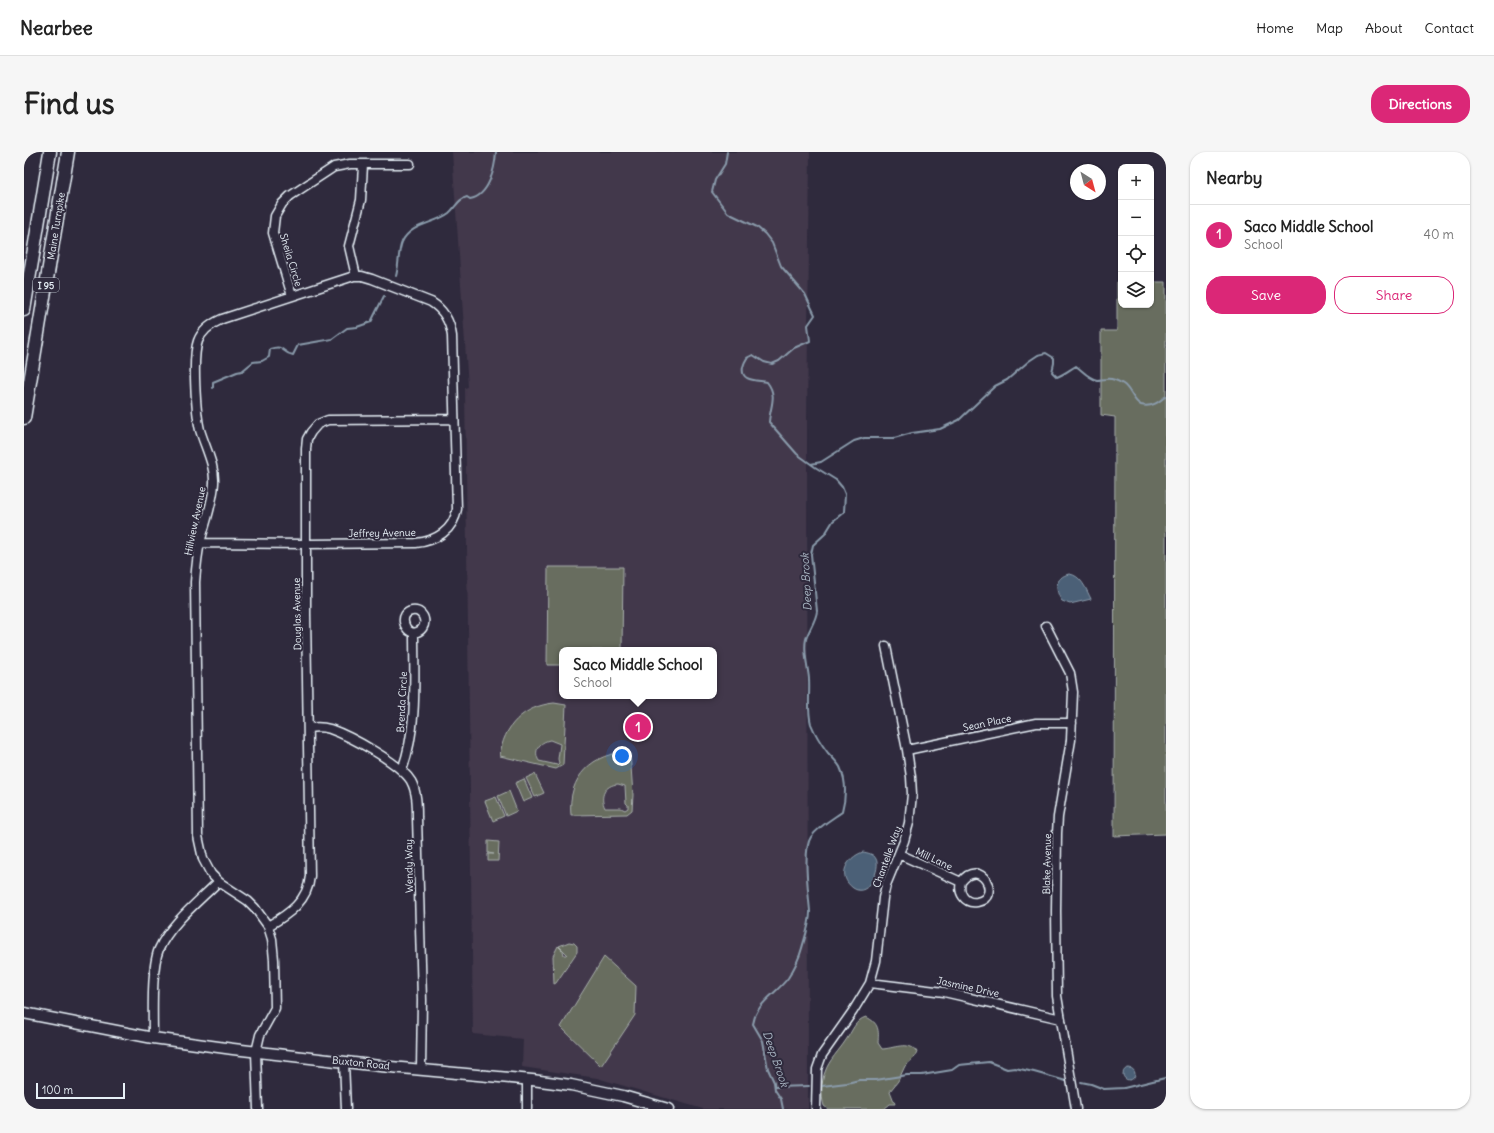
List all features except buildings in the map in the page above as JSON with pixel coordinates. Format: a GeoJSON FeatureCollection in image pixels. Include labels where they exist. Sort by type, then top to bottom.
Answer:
{"type":"FeatureCollection","features":[{"type":"Feature","properties":{"kind":"highway","name":"Maine Turnpike"},"geometry":{"type":"LineString","coordinates":[[24,306],[50,152]]}},
{"type":"Feature","properties":{"kind":"highway","name":"Maine Turnpike"},"geometry":{"type":"LineString","coordinates":[[24,418],[68,152]]}},
{"type":"Feature","properties":{"kind":"main road","name":"Buxton Road"},"geometry":{"type":"LineString","coordinates":[[24,1013],[153,1038],[256,1052],[527,1080],[589,1088],[668,1109]]}},
{"type":"Feature","properties":{"kind":"street","name":"Sheila Circle"},"geometry":{"type":"LineString","coordinates":[[292,296],[273,233],[273,222],[278,209],[290,196],[334,167],[344,165],[410,164]]}},
{"type":"Feature","properties":{"kind":"street"},"geometry":{"type":"LineString","coordinates":[[356,276],[349,240],[360,208],[363,190],[363,165]]}},
{"type":"Feature","properties":{"kind":"street","name":"Hillview Avenue"},"geometry":{"type":"LineString","coordinates":[[258,1109],[256,1052],[260,1035],[275,1008],[274,955],[272,940],[268,926],[260,913],[248,901],[218,882],[211,874],[205,862],[198,836],[195,582],[200,543],[214,482],[212,466],[198,420],[196,352],[198,341],[203,332],[216,322],[356,276],[367,277],[432,302],[446,315],[451,327],[452,336],[454,419]]}},
{"type":"Feature","properties":{"kind":"street","name":"Jeffrey Avenue"},"geometry":{"type":"LineString","coordinates":[[200,543],[306,544],[421,542],[437,537],[444,532],[453,521],[457,508],[454,419]]}},
{"type":"Feature","properties":{"kind":"street","name":"Douglas Avenue"},"geometry":{"type":"LineString","coordinates":[[268,926],[297,905],[304,898],[309,886],[311,852],[306,544],[306,449],[308,436],[315,427],[323,422],[332,420],[454,419]]}},
{"type":"Feature","properties":{"kind":"street","name":"Blake Avenue"},"geometry":{"type":"LineString","coordinates":[[1046,626],[1070,673],[1073,692],[1071,740],[1058,817],[1056,853],[1056,972],[1057,996],[1076,1109]]}},
{"type":"Feature","properties":{"kind":"street","name":"Brenda Circle"},"geometry":{"type":"LineString","coordinates":[[402,770],[408,753],[412,721],[414,633]]}},
{"type":"Feature","properties":{"kind":"street","name":"Chantelle Way"},"geometry":{"type":"LineString","coordinates":[[816,1109],[817,1069],[822,1055],[853,1011],[870,983],[876,961],[883,898],[886,885],[907,832],[911,803],[911,777],[886,646]]}},
{"type":"Feature","properties":{"kind":"street","name":"Sean Place"},"geometry":{"type":"LineString","coordinates":[[907,750],[1036,723],[1072,723]]}},
{"type":"Feature","properties":{"kind":"street","name":"Wendy Way"},"geometry":{"type":"LineString","coordinates":[[309,728],[325,728],[336,732],[374,752],[402,770],[410,780],[414,790],[418,817],[422,1000],[421,1069]]}},
{"type":"Feature","properties":{"kind":"street","name":"Mill Lane"},"geometry":{"type":"LineString","coordinates":[[899,854],[961,882]]}},
{"type":"Feature","properties":{"kind":"street"},"geometry":{"type":"LineString","coordinates":[[153,1038],[154,980],[159,948],[178,922],[218,882]]}},
{"type":"Feature","properties":{"kind":"street","name":"Jasmine Drive"},"geometry":{"type":"LineString","coordinates":[[870,983],[944,992],[1061,1019]]}},
{"type":"Feature","properties":{"kind":"street"},"geometry":{"type":"LineString","coordinates":[[344,1062],[346,1109]]}},
{"type":"Feature","properties":{"kind":"street"},"geometry":{"type":"LineString","coordinates":[[527,1080],[527,1109]]}},
{"type":"Feature","properties":{"kind":"shaded area"},"geometry":{"type":"Polygon","coordinates":[[[452,152],[810,152],[807,420],[808,1109],[703,1109],[597,1078],[522,1067],[523,1039],[473,1034],[465,388],[468,387],[452,152]]]}},
{"type":"Feature","properties":{"kind":"green space"},"geometry":{"type":"Polygon","coordinates":[[[1117,282],[1118,308],[1154,308],[1154,282],[1166,282],[1166,834],[1114,836],[1115,417],[1101,415],[1101,331],[1117,331],[1117,282]]]}},
{"type":"Feature","properties":{"kind":"green space"},"geometry":{"type":"Polygon","coordinates":[[[548,567],[623,567],[622,647],[559,647],[559,665],[547,665],[548,567]]]}},
{"type":"Feature","properties":{"kind":"green space"},"geometry":{"type":"Polygon","coordinates":[[[554,703],[566,705],[563,765],[556,769],[500,756],[505,735],[510,727],[525,713],[533,708],[554,703]],[[550,740],[540,745],[537,750],[537,757],[539,761],[557,765],[559,763],[558,759],[560,744],[550,740]]]}},
{"type":"Feature","properties":{"kind":"green space"},"geometry":{"type":"Polygon","coordinates":[[[630,752],[633,795],[632,810],[627,814],[571,815],[573,789],[578,778],[585,769],[594,762],[605,756],[630,752]],[[618,784],[613,785],[604,792],[603,804],[605,808],[621,808],[625,810],[628,808],[626,803],[625,786],[618,784]]]}},
{"type":"Feature","properties":{"kind":"green space"},"geometry":{"type":"Polygon","coordinates":[[[535,774],[544,793],[535,797],[526,778],[535,774]]]}},
{"type":"Feature","properties":{"kind":"green space"},"geometry":{"type":"Polygon","coordinates":[[[524,779],[532,798],[523,802],[515,783],[524,779]]]}},
{"type":"Feature","properties":{"kind":"green space"},"geometry":{"type":"Polygon","coordinates":[[[509,791],[517,811],[506,816],[498,796],[509,791]]]}},
{"type":"Feature","properties":{"kind":"green space"},"geometry":{"type":"Polygon","coordinates":[[[496,797],[504,816],[493,821],[485,801],[496,797]]]}},
{"type":"Feature","properties":{"kind":"green space"},"geometry":{"type":"Polygon","coordinates":[[[488,841],[499,842],[498,861],[488,861],[488,854],[494,854],[488,853],[488,841]]]}},
{"type":"Feature","properties":{"kind":"green space"},"geometry":{"type":"Polygon","coordinates":[[[569,942],[574,943],[577,946],[577,952],[554,984],[553,956],[558,946],[563,951],[564,955],[566,955],[567,954],[559,946],[569,942]]]}},
{"type":"Feature","properties":{"kind":"green space"},"geometry":{"type":"Polygon","coordinates":[[[604,957],[636,986],[635,1015],[601,1066],[561,1027],[604,957]]]}},
{"type":"Feature","properties":{"kind":"green space"},"geometry":{"type":"Polygon","coordinates":[[[866,1017],[876,1024],[878,1043],[882,1049],[910,1046],[917,1052],[915,1057],[905,1066],[898,1081],[890,1091],[895,1104],[890,1104],[884,1109],[828,1109],[824,1106],[822,1093],[823,1080],[827,1068],[856,1023],[866,1017]]]}},
{"type":"Feature","properties":{"kind":"water"},"geometry":{"type":"Polygon","coordinates":[[[1069,574],[1080,580],[1091,599],[1070,604],[1062,601],[1059,597],[1057,584],[1061,578],[1069,574]]]}},
{"type":"Feature","properties":{"kind":"water"},"geometry":{"type":"Polygon","coordinates":[[[863,852],[871,854],[875,857],[877,868],[869,886],[859,890],[853,888],[848,883],[845,878],[845,873],[848,863],[852,858],[863,852]]]}},
{"type":"Feature","properties":{"kind":"water"},"geometry":{"type":"Polygon","coordinates":[[[1127,1068],[1131,1068],[1135,1074],[1131,1080],[1127,1080],[1123,1076],[1123,1072],[1127,1068]]]}},
{"type":"Feature","properties":{"kind":"waterway"},"geometry":{"type":"LineString","coordinates":[[396,276],[399,254],[402,242],[406,236],[417,227],[443,217],[464,198],[467,197],[470,199],[477,197],[482,193],[490,180],[496,152]]}},
{"type":"Feature","properties":{"kind":"waterway","name":"Deep Brook"},"geometry":{"type":"LineString","coordinates":[[727,152],[725,164],[715,180],[712,192],[728,213],[757,227],[765,234],[772,243],[781,266],[805,294],[815,315],[808,325],[810,341],[794,348],[779,361],[772,364],[764,362],[753,355],[747,358],[743,367],[744,375],[750,379],[767,382],[773,397],[769,422],[797,454],[836,480],[842,487],[845,494],[844,512],[833,521],[825,534],[813,545],[811,554],[817,611],[805,644],[809,679],[809,707],[811,724],[823,746],[840,767],[845,784],[844,801],[842,812],[818,829],[808,843],[806,862],[810,917],[798,960],[788,978],[762,1004],[753,1024],[763,1041],[768,1069],[774,1082],[775,1090],[781,1099],[783,1109]]}},
{"type":"Feature","properties":{"kind":"waterway"},"geometry":{"type":"LineString","coordinates":[[213,388],[213,382],[242,371],[253,362],[262,361],[269,357],[270,349],[281,348],[286,353],[293,355],[298,345],[332,339],[347,328],[357,327],[371,322],[384,296]]}},
{"type":"Feature","properties":{"kind":"waterway"},"geometry":{"type":"LineString","coordinates":[[811,464],[821,462],[854,441],[864,438],[894,438],[912,433],[940,429],[959,420],[995,386],[1007,380],[1038,355],[1046,353],[1054,358],[1052,372],[1057,377],[1076,366],[1094,379],[1110,379],[1123,384],[1141,405],[1151,405],[1166,396]]}},
{"type":"Feature","properties":{"kind":"waterway"},"geometry":{"type":"LineString","coordinates":[[822,1086],[859,1080],[876,1080],[907,1075],[922,1075],[952,1070],[959,1065],[989,1062],[1007,1069],[1015,1068],[1066,1081]]}},
{"type":"Feature","properties":{"kind":"waterway"},"geometry":{"type":"LineString","coordinates":[[1081,1082],[1104,1089],[1124,1088],[1165,1078]]}},
{"type":"Feature","properties":{"kind":"waterway"},"geometry":{"type":"LineString","coordinates":[[775,1087],[809,1086]]}},
{"type":"Feature","properties":{"kind":"place","name":"Saco Middle School"},"geometry":{"type":"Point","coordinates":[638,727]}}]}
